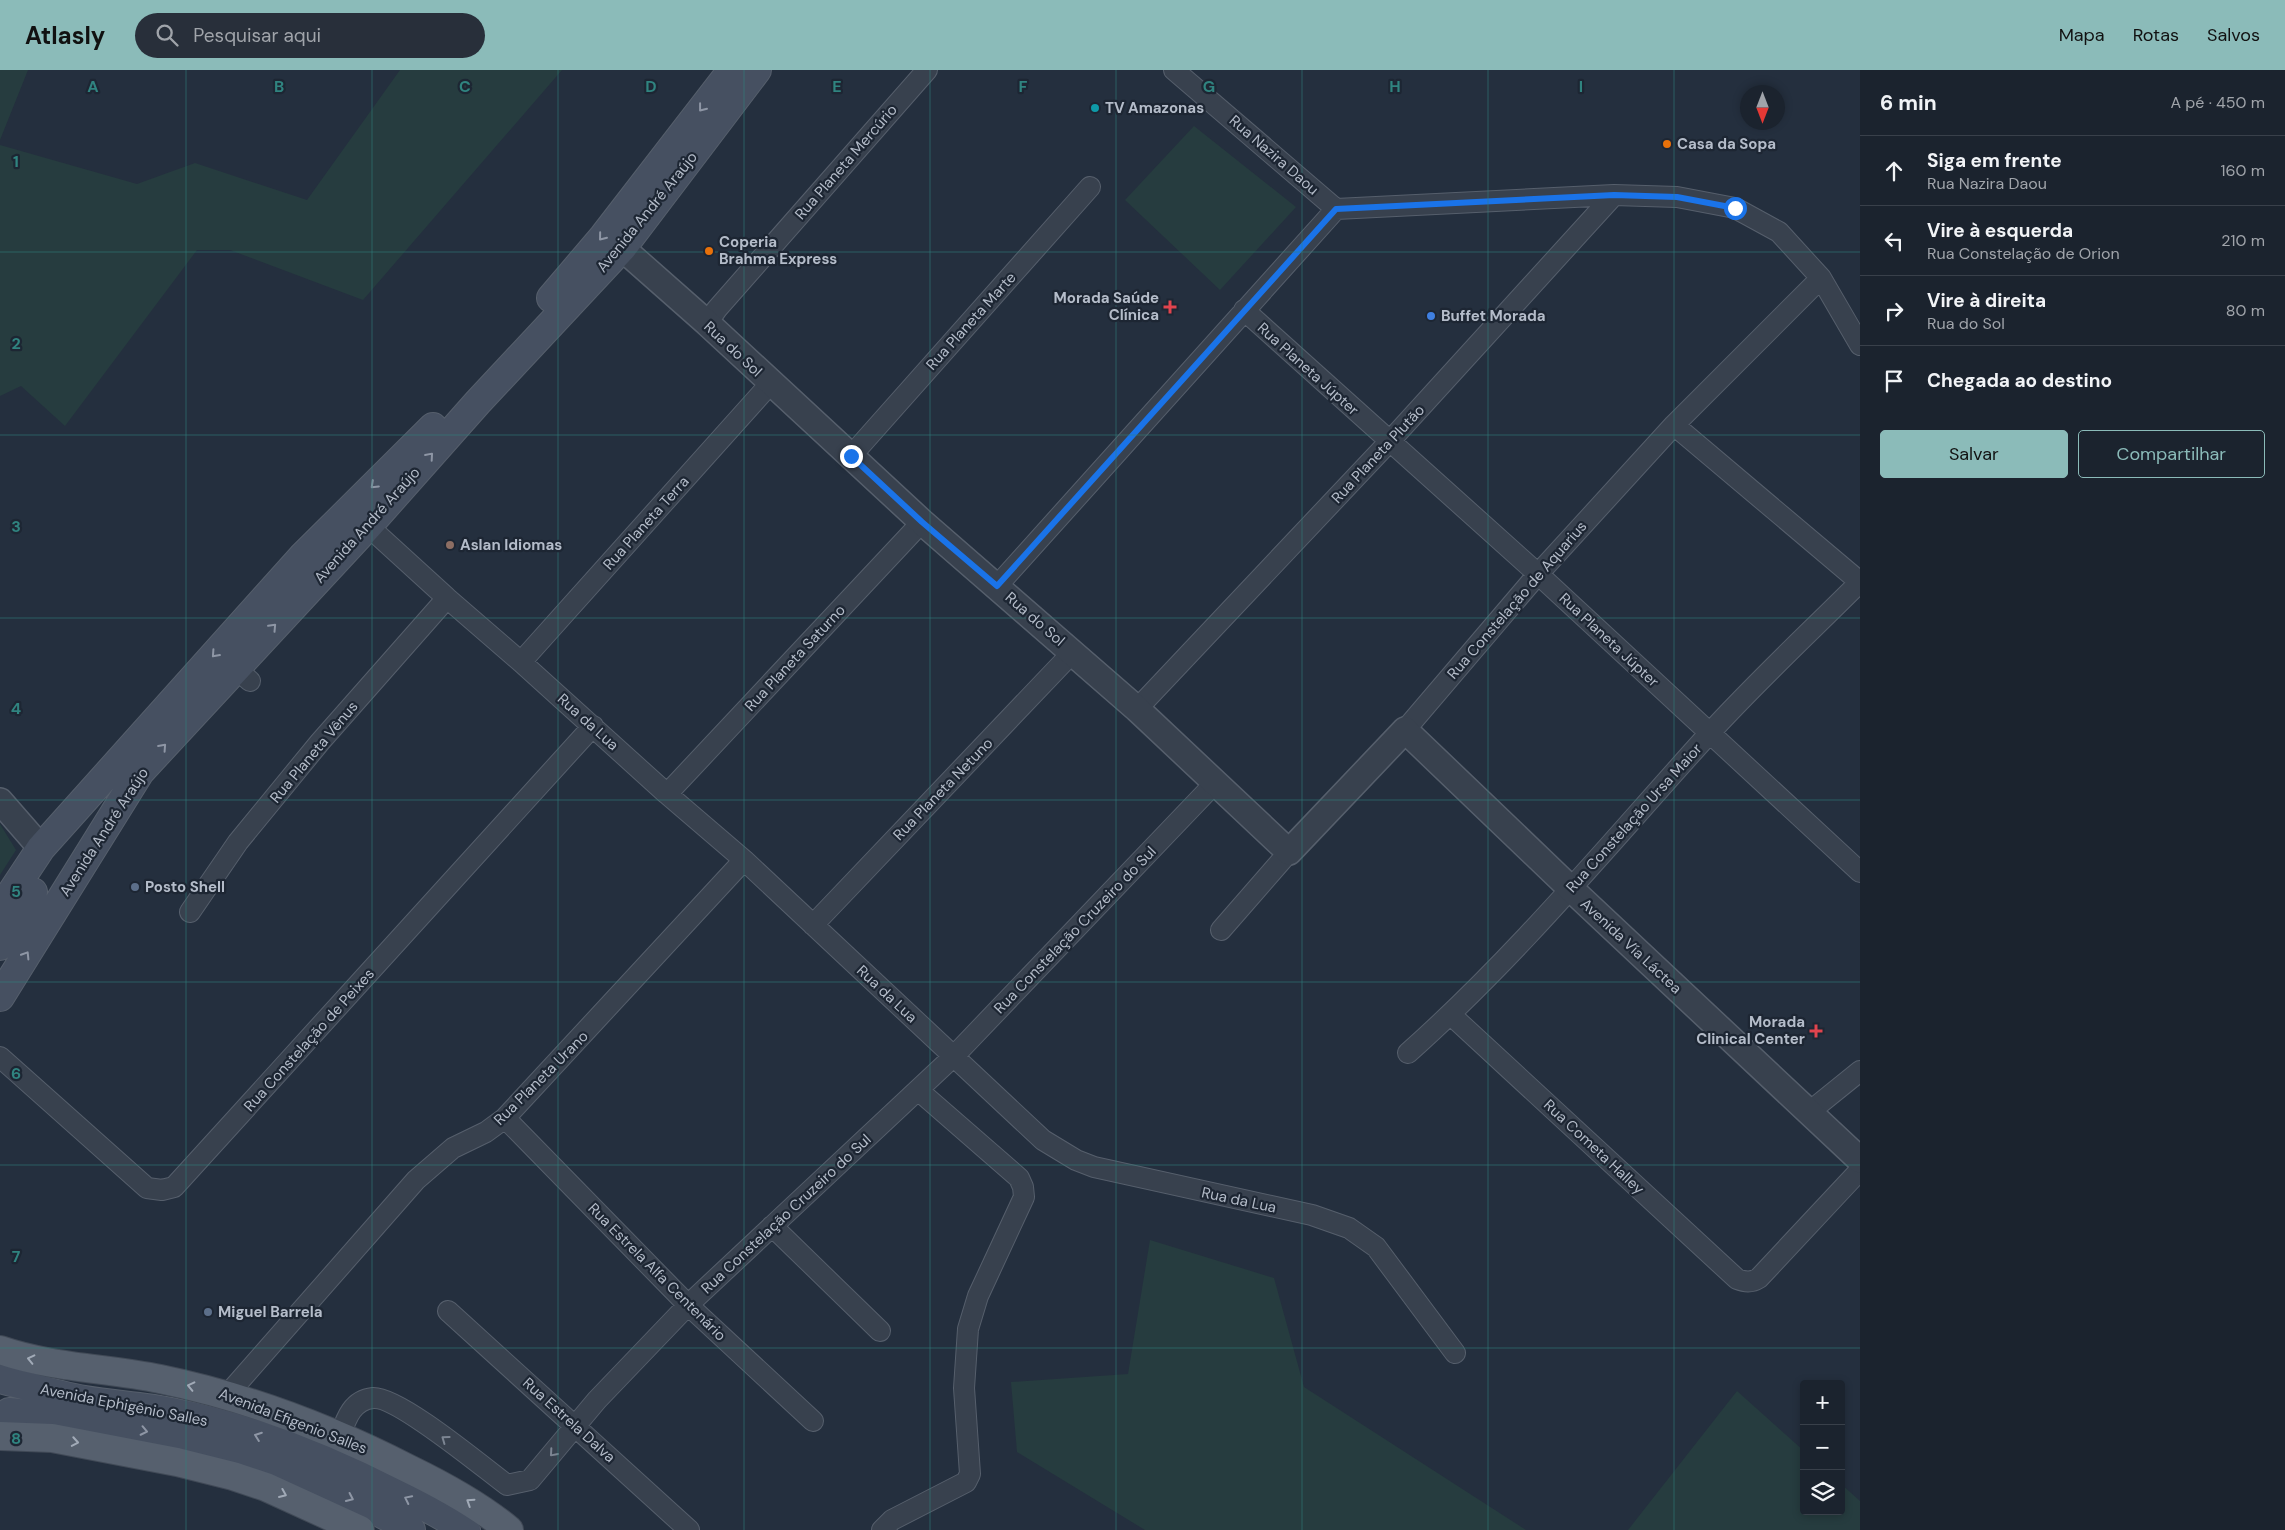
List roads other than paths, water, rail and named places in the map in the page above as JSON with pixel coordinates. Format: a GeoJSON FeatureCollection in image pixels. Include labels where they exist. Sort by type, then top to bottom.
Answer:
{"type":"FeatureCollection","features":[{"type":"Feature","properties":{"kind":"main road","name":"Avenida André Araújo"},"geometry":{"type":"LineString","coordinates":[[0,910],[41,848],[308,551],[421,440],[529,325],[603,237],[732,70]]}},
{"type":"Feature","properties":{"kind":"main road","name":"Avenida André Araújo"},"geometry":{"type":"LineString","coordinates":[[0,997],[140,772],[242,674],[368,526],[478,402],[622,248],[757,70]]}},
{"type":"Feature","properties":{"kind":"main road"},"geometry":{"type":"LineString","coordinates":[[0,946],[41,879],[82,826],[104,802],[140,772]]}},
{"type":"Feature","properties":{"kind":"main road","name":"Avenida Efigenio Salles"},"geometry":{"type":"LineString","coordinates":[[0,1350],[33,1359],[159,1379],[228,1394],[340,1436],[440,1485],[465,1499],[509,1530]]}},
{"type":"Feature","properties":{"kind":"main road","name":"Avenida Ephigênio Salles"},"geometry":{"type":"LineString","coordinates":[[0,1379],[84,1400],[171,1412],[244,1431],[327,1461],[422,1506],[466,1530]]}},
{"type":"Feature","properties":{"kind":"main road","name":"Avenida Ephigênio Salles"},"geometry":{"type":"LineString","coordinates":[[9,1428],[127,1427],[195,1442],[256,1459],[347,1496],[411,1530]]}},
{"type":"Feature","properties":{"kind":"main road","name":"Avenida Ephigênio Salles"},"geometry":{"type":"LineString","coordinates":[[9,1428],[178,1462],[233,1476],[274,1491],[360,1530]]}},
{"type":"Feature","properties":{"kind":"street","name":"Rua Planeta Mercúrio"},"geometry":{"type":"LineString","coordinates":[[707,324],[724,301],[927,70]]}},
{"type":"Feature","properties":{"kind":"street","name":"Rua Nazira Daou"},"geometry":{"type":"LineString","coordinates":[[1174,70],[1336,209]]}},
{"type":"Feature","properties":{"kind":"street","name":"Rua Planeta Marte"},"geometry":{"type":"LineString","coordinates":[[851,456],[1090,187]]}},
{"type":"Feature","properties":{"kind":"street"},"geometry":{"type":"LineString","coordinates":[[997,586],[1336,209],[1614,195],[1677,197],[1735,208],[1779,232],[1821,278],[1860,344]]}},
{"type":"Feature","properties":{"kind":"street","name":"Rua Planeta Plutão"},"geometry":{"type":"LineString","coordinates":[[1137,709],[1389,442],[1614,195]]}},
{"type":"Feature","properties":{"kind":"street","name":"Rua do Sol"},"geometry":{"type":"LineString","coordinates":[[622,248],[922,522],[1137,709],[1289,852]]}},
{"type":"Feature","properties":{"kind":"street","name":"Rua Constelação de Aquarius"},"geometry":{"type":"LineString","coordinates":[[1221,930],[1289,852],[1404,730],[1538,574],[1674,424],[1821,278]]}},
{"type":"Feature","properties":{"kind":"street","name":"Rua Planeta Júpter"},"geometry":{"type":"LineString","coordinates":[[1244,310],[1538,574],[1860,872]]}},
{"type":"Feature","properties":{"kind":"street","name":"Rua Planeta Terra"},"geometry":{"type":"LineString","coordinates":[[521,662],[770,384]]}},
{"type":"Feature","properties":{"kind":"street"},"geometry":{"type":"LineString","coordinates":[[1674,424],[1860,582]]}},
{"type":"Feature","properties":{"kind":"street","name":"Rua Planeta Saturno"},"geometry":{"type":"LineString","coordinates":[[667,794],[922,522]]}},
{"type":"Feature","properties":{"kind":"street","name":"Rua da Lua"},"geometry":{"type":"LineString","coordinates":[[368,526],[667,794],[744,860],[1043,1140],[1076,1160],[1119,1173],[1312,1216],[1349,1228],[1376,1247],[1455,1353]]}},
{"type":"Feature","properties":{"kind":"street","name":"Rua Constelação Ursa Maior"},"geometry":{"type":"LineString","coordinates":[[1408,1053],[1451,1015],[1571,889],[1709,734],[1860,582]]}},
{"type":"Feature","properties":{"kind":"street","name":"Rua Planeta Vênus"},"geometry":{"type":"LineString","coordinates":[[190,912],[238,842],[320,742],[447,598]]}},
{"type":"Feature","properties":{"kind":"street","name":"Rua Planeta Netuno"},"geometry":{"type":"LineString","coordinates":[[813,925],[1073,652]]}},
{"type":"Feature","properties":{"kind":"street","name":"Rua Constelação de Peixes"},"geometry":{"type":"LineString","coordinates":[[0,1057],[147,1188],[162,1190],[174,1187],[593,726]]}},
{"type":"Feature","properties":{"kind":"street","name":"Avenida Vía Láctea"},"geometry":{"type":"LineString","coordinates":[[1404,730],[1860,1160]]}},
{"type":"Feature","properties":{"kind":"street","name":"Rua Constelação Cruzeiro do Sul"},"geometry":{"type":"LineString","coordinates":[[340,1436],[348,1413],[359,1402],[374,1398],[412,1415],[507,1485],[530,1480],[603,1394],[688,1305],[954,1056],[1215,783]]}},
{"type":"Feature","properties":{"kind":"street"},"geometry":{"type":"LineString","coordinates":[[0,800],[41,848]]}},
{"type":"Feature","properties":{"kind":"street","name":"Rua Planeta Urano"},"geometry":{"type":"LineString","coordinates":[[228,1394],[416,1180],[453,1148],[486,1132],[505,1118],[744,860]]}},
{"type":"Feature","properties":{"kind":"street","name":"Rua Cometa Halley"},"geometry":{"type":"LineString","coordinates":[[1451,1015],[1737,1279],[1749,1282],[1759,1278],[1860,1170]]}},
{"type":"Feature","properties":{"kind":"street"},"geometry":{"type":"LineString","coordinates":[[1808,1113],[1860,1071]]}},
{"type":"Feature","properties":{"kind":"street"},"geometry":{"type":"LineString","coordinates":[[882,1530],[892,1520],[966,1482],[970,1474],[964,1388],[968,1329],[978,1296],[1024,1197],[1023,1187],[1019,1178],[918,1090]]}},
{"type":"Feature","properties":{"kind":"street","name":"Rua Estrela Alfa Centenário"},"geometry":{"type":"LineString","coordinates":[[505,1118],[688,1305],[814,1421]]}},
{"type":"Feature","properties":{"kind":"street"},"geometry":{"type":"LineString","coordinates":[[772,1226],[880,1332]]}},
{"type":"Feature","properties":{"kind":"street","name":"Rua Estrela Dalva"},"geometry":{"type":"LineString","coordinates":[[448,1311],[689,1530]]}},
{"type":"Feature","properties":{"kind":"place","name":"TV Amazonas"},"geometry":{"type":"Point","coordinates":[1095,108]}},
{"type":"Feature","properties":{"kind":"place","name":"Casa da Sopa"},"geometry":{"type":"Point","coordinates":[1667,144]}},
{"type":"Feature","properties":{"kind":"place","name":"Coperia Brahma Express"},"geometry":{"type":"Point","coordinates":[709,251]}},
{"type":"Feature","properties":{"kind":"place","name":"Morada Saúde Clínica"},"geometry":{"type":"Point","coordinates":[1170,307]}},
{"type":"Feature","properties":{"kind":"place","name":"Buffet Morada"},"geometry":{"type":"Point","coordinates":[1431,316]}},
{"type":"Feature","properties":{"kind":"place","name":"Aslan Idiomas"},"geometry":{"type":"Point","coordinates":[450,545]}},
{"type":"Feature","properties":{"kind":"place","name":"Posto Shell"},"geometry":{"type":"Point","coordinates":[135,887]}},
{"type":"Feature","properties":{"kind":"place","name":"Morada Clinical Center"},"geometry":{"type":"Point","coordinates":[1816,1031]}},
{"type":"Feature","properties":{"kind":"place","name":"Miguel Barrela"},"geometry":{"type":"Point","coordinates":[208,1312]}}]}
